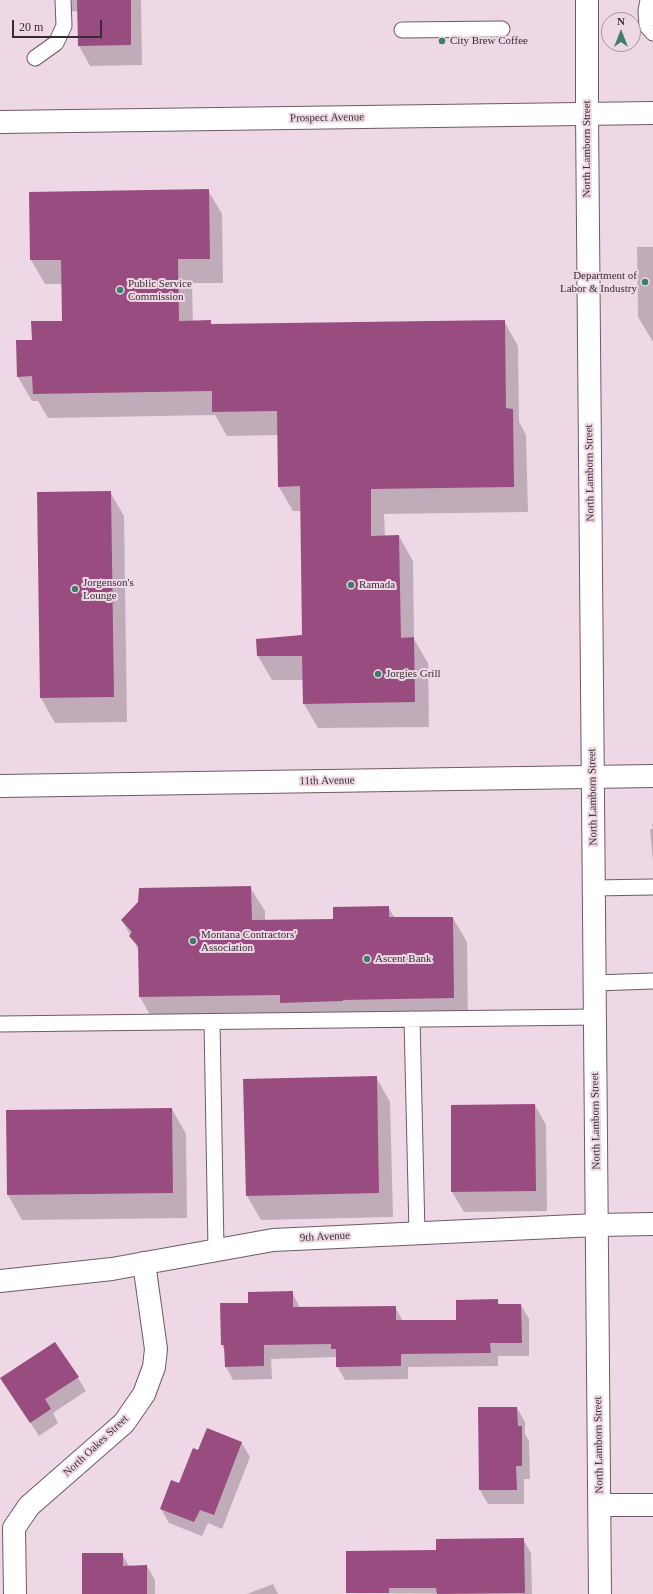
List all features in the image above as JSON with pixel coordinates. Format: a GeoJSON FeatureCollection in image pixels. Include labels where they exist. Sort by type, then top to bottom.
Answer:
{"type":"FeatureCollection","features":[{"type":"Feature","properties":{"kind":"main road","name":"North Lamborn Street"},"geometry":{"type":"LineString","coordinates":[[586,0],[600,1594]]}},
{"type":"Feature","properties":{"kind":"main road","name":"Prospect Avenue"},"geometry":{"type":"LineString","coordinates":[[0,122],[653,112]]}},
{"type":"Feature","properties":{"kind":"main road","name":"11th Avenue"},"geometry":{"type":"LineString","coordinates":[[0,786],[653,776]]}},
{"type":"Feature","properties":{"kind":"main road","name":"9th Avenue"},"geometry":{"type":"LineString","coordinates":[[0,1281],[112,1269],[273,1240],[597,1225],[653,1224]]}},
{"type":"Feature","properties":{"kind":"main road","name":"North Oakes Street"},"geometry":{"type":"LineString","coordinates":[[15,1594],[14,1528],[29,1506],[124,1423],[144,1394],[154,1367],[156,1349],[144,1263]]}},
{"type":"Feature","properties":{"kind":"main road"},"geometry":{"type":"LineString","coordinates":[[600,1505],[653,1505]]}},
{"type":"Feature","properties":{"kind":"lane"},"geometry":{"type":"LineString","coordinates":[[35,58],[56,43],[64,26],[64,0]]}},
{"type":"Feature","properties":{"kind":"lane"},"geometry":{"type":"LineString","coordinates":[[648,0],[646,11],[647,26],[653,33]]}},
{"type":"Feature","properties":{"kind":"lane"},"geometry":{"type":"LineString","coordinates":[[402,30],[502,29]]}},
{"type":"Feature","properties":{"kind":"lane"},"geometry":{"type":"LineString","coordinates":[[594,888],[653,887]]}},
{"type":"Feature","properties":{"kind":"lane"},"geometry":{"type":"LineString","coordinates":[[595,983],[653,981]]}},
{"type":"Feature","properties":{"kind":"lane"},"geometry":{"type":"LineString","coordinates":[[0,1024],[595,1017]]}},
{"type":"Feature","properties":{"kind":"lane"},"geometry":{"type":"LineString","coordinates":[[412,1019],[417,1233]]}},
{"type":"Feature","properties":{"kind":"lane"},"geometry":{"type":"LineString","coordinates":[[212,1022],[216,1250]]}},
{"type":"Feature","properties":{"kind":"building"},"geometry":{"type":"Polygon","coordinates":[[[77,0],[131,0],[131,45],[78,46],[77,0]]]}},
{"type":"Feature","properties":{"kind":"building"},"geometry":{"type":"Polygon","coordinates":[[[209,189],[210,259],[178,259],[179,321],[211,320],[211,324],[505,320],[506,408],[513,409],[514,487],[371,489],[371,536],[399,535],[401,638],[414,637],[415,702],[303,704],[302,656],[257,656],[256,639],[302,635],[300,486],[278,487],[277,411],[212,412],[212,391],[33,394],[32,376],[17,377],[16,340],[32,340],[31,321],[62,321],[61,260],[30,260],[29,192],[209,189]]]}},
{"type":"Feature","properties":{"kind":"building","name":"Jorgenson's Lounge"},"geometry":{"type":"Polygon","coordinates":[[[111,491],[114,697],[40,698],[37,492],[111,491]]]}},
{"type":"Feature","properties":{"kind":"building"},"geometry":{"type":"Polygon","coordinates":[[[251,886],[252,920],[333,919],[333,907],[389,906],[389,917],[453,917],[454,998],[280,1003],[280,995],[139,997],[138,946],[129,936],[132,932],[121,920],[138,902],[139,888],[251,886]]]}},
{"type":"Feature","properties":{"kind":"building"},"geometry":{"type":"Polygon","coordinates":[[[377,1076],[379,1193],[246,1196],[243,1079],[377,1076]]]}},
{"type":"Feature","properties":{"kind":"building"},"geometry":{"type":"Polygon","coordinates":[[[535,1104],[536,1191],[451,1192],[451,1105],[535,1104]]]}},
{"type":"Feature","properties":{"kind":"building"},"geometry":{"type":"Polygon","coordinates":[[[172,1108],[173,1193],[7,1195],[6,1110],[172,1108]]]}},
{"type":"Feature","properties":{"kind":"building"},"geometry":{"type":"Polygon","coordinates":[[[293,1291],[293,1307],[396,1306],[396,1320],[456,1320],[456,1300],[498,1299],[498,1304],[521,1304],[522,1343],[490,1343],[491,1353],[401,1354],[401,1366],[336,1367],[336,1349],[331,1349],[331,1344],[264,1345],[264,1366],[225,1367],[224,1345],[221,1345],[220,1303],[248,1303],[248,1292],[293,1291]]]}},
{"type":"Feature","properties":{"kind":"building"},"geometry":{"type":"Polygon","coordinates":[[[55,1342],[79,1377],[45,1399],[51,1409],[30,1423],[0,1378],[55,1342]]]}},
{"type":"Feature","properties":{"kind":"building"},"geometry":{"type":"Polygon","coordinates":[[[478,1407],[517,1407],[518,1426],[522,1426],[522,1466],[516,1466],[517,1490],[479,1490],[478,1407]]]}},
{"type":"Feature","properties":{"kind":"building"},"geometry":{"type":"Polygon","coordinates":[[[207,1428],[242,1442],[214,1515],[200,1510],[194,1522],[160,1509],[171,1480],[179,1483],[193,1448],[198,1450],[207,1428]]]}},
{"type":"Feature","properties":{"kind":"building"},"geometry":{"type":"Polygon","coordinates":[[[524,1538],[525,1593],[437,1594],[436,1588],[389,1588],[389,1593],[346,1593],[346,1551],[436,1550],[436,1539],[524,1538]]]}},
{"type":"Feature","properties":{"kind":"building"},"geometry":{"type":"Polygon","coordinates":[[[82,1553],[123,1553],[123,1566],[147,1565],[147,1594],[82,1594],[82,1553]]]}},
{"type":"Feature","properties":{"kind":"place","name":"City Brew Coffee"},"geometry":{"type":"Point","coordinates":[442,41]}},
{"type":"Feature","properties":{"kind":"place","name":"Department of Labor & Industry"},"geometry":{"type":"Point","coordinates":[645,282]}},
{"type":"Feature","properties":{"kind":"place","name":"Public Service Commission"},"geometry":{"type":"Point","coordinates":[120,290]}},
{"type":"Feature","properties":{"kind":"place","name":"Ramada"},"geometry":{"type":"Point","coordinates":[351,585]}},
{"type":"Feature","properties":{"kind":"place","name":"Jorgenson's Lounge"},"geometry":{"type":"Point","coordinates":[75,589]}},
{"type":"Feature","properties":{"kind":"place","name":"Jorgies Grill"},"geometry":{"type":"Point","coordinates":[378,674]}},
{"type":"Feature","properties":{"kind":"place","name":"Montana Contractors' Association"},"geometry":{"type":"Point","coordinates":[193,941]}},
{"type":"Feature","properties":{"kind":"place","name":"Ascent Bank"},"geometry":{"type":"Point","coordinates":[367,959]}}]}
